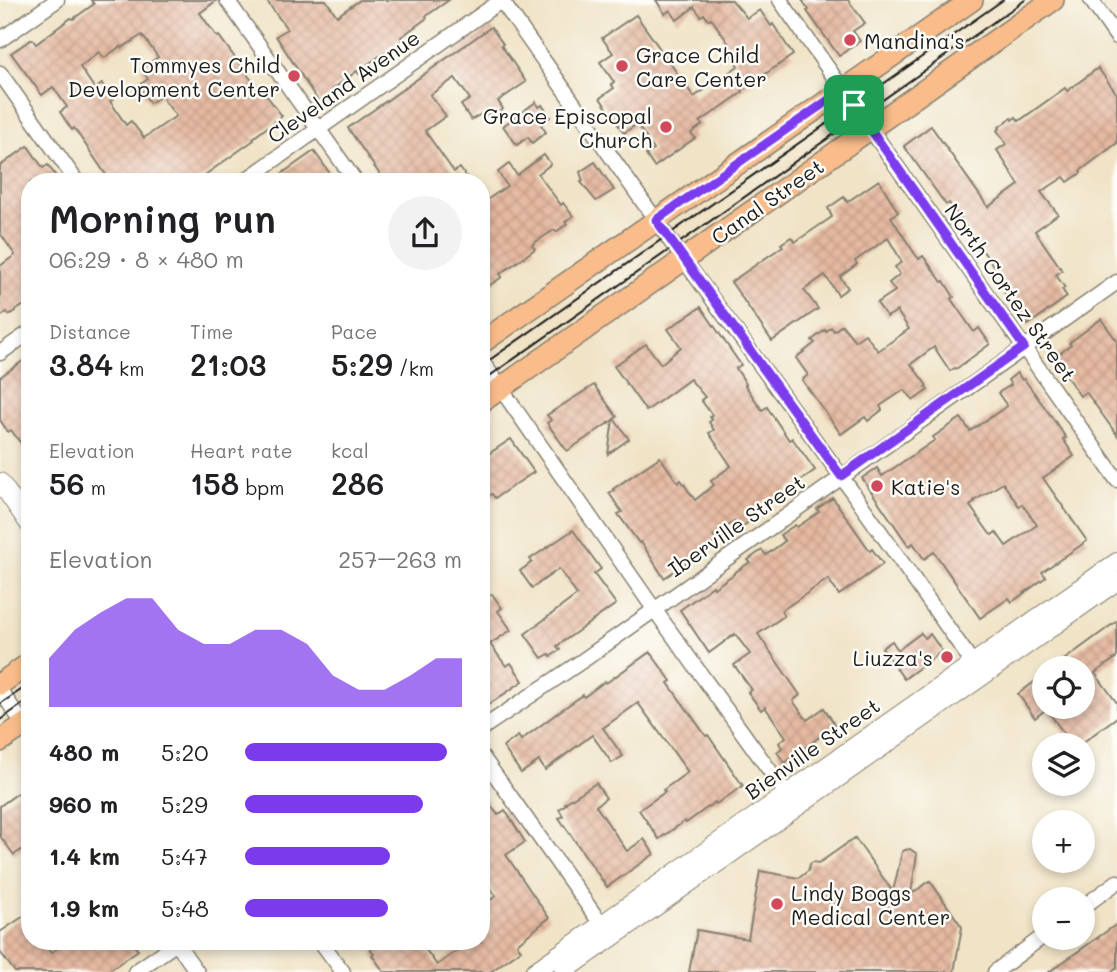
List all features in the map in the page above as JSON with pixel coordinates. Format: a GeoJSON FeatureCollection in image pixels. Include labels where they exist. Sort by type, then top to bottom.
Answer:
{"type":"FeatureCollection","features":[{"type":"Feature","properties":{"kind":"main road"},"geometry":{"type":"LineString","coordinates":[[490,337],[972,0]]}},
{"type":"Feature","properties":{"kind":"main road","name":"Canal Street"},"geometry":{"type":"LineString","coordinates":[[490,396],[1053,0]]}},
{"type":"Feature","properties":{"kind":"main road"},"geometry":{"type":"LineString","coordinates":[[0,684],[21,669]]}},
{"type":"Feature","properties":{"kind":"main road"},"geometry":{"type":"LineString","coordinates":[[0,741],[21,730]]}},
{"type":"Feature","properties":{"kind":"street"},"geometry":{"type":"LineString","coordinates":[[0,40],[57,0]]}},
{"type":"Feature","properties":{"kind":"street"},"geometry":{"type":"LineString","coordinates":[[227,0],[350,173]]}},
{"type":"Feature","properties":{"kind":"street"},"geometry":{"type":"LineString","coordinates":[[501,0],[978,670]]}},
{"type":"Feature","properties":{"kind":"street","name":"Cleveland Avenue"},"geometry":{"type":"LineString","coordinates":[[256,173],[501,0]]}},
{"type":"Feature","properties":{"kind":"street","name":"North Cortez Street"},"geometry":{"type":"LineString","coordinates":[[780,0],[1117,480]]}},
{"type":"Feature","properties":{"kind":"street"},"geometry":{"type":"LineString","coordinates":[[1091,0],[1117,37]]}},
{"type":"Feature","properties":{"kind":"street"},"geometry":{"type":"LineString","coordinates":[[0,73],[71,173]]}},
{"type":"Feature","properties":{"kind":"street","name":"Iberville Street"},"geometry":{"type":"LineString","coordinates":[[490,723],[585,659],[1117,282]]}},
{"type":"Feature","properties":{"kind":"street"},"geometry":{"type":"LineString","coordinates":[[0,353],[21,338]]}},
{"type":"Feature","properties":{"kind":"street"},"geometry":{"type":"LineString","coordinates":[[490,373],[791,800]]}},
{"type":"Feature","properties":{"kind":"street"},"geometry":{"type":"LineString","coordinates":[[0,482],[21,512]]}},
{"type":"Feature","properties":{"kind":"street","name":"Bienville Street"},"geometry":{"type":"LineString","coordinates":[[978,670],[1117,562]]}},
{"type":"Feature","properties":{"kind":"street","name":"Bienville Street"},"geometry":{"type":"LineString","coordinates":[[534,972],[606,931],[978,670],[1117,582]]}},
{"type":"Feature","properties":{"kind":"street"},"geometry":{"type":"LineString","coordinates":[[0,690],[21,717]]}},
{"type":"Feature","properties":{"kind":"street"},"geometry":{"type":"LineString","coordinates":[[490,768],[606,931]]}},
{"type":"Feature","properties":{"kind":"street"},"geometry":{"type":"LineString","coordinates":[[1095,897],[1117,881]]}},
{"type":"Feature","properties":{"kind":"street","name":"Bienville Street"},"geometry":{"type":"LineString","coordinates":[[562,972],[606,931]]}},
{"type":"Feature","properties":{"kind":"street"},"geometry":{"type":"LineString","coordinates":[[995,972],[1032,945]]}},
{"type":"Feature","properties":{"kind":"street"},"geometry":{"type":"LineString","coordinates":[[135,972],[166,950]]}},
{"type":"Feature","properties":{"kind":"street"},"geometry":{"type":"LineString","coordinates":[[182,950],[197,972]]}},
{"type":"Feature","properties":{"kind":"street"},"geometry":{"type":"LineString","coordinates":[[327,950],[343,972]]}},
{"type":"Feature","properties":{"kind":"building"},"geometry":{"type":"Polygon","coordinates":[[[91,0],[217,0],[200,13],[282,116],[208,173],[105,173],[60,112],[67,107],[53,87],[42,95],[11,53],[32,39],[36,44],[94,4],[91,0]],[[142,35],[104,58],[99,52],[80,67],[95,89],[102,84],[126,125],[131,121],[144,138],[176,116],[161,96],[150,103],[138,86],[148,79],[141,69],[158,57],[142,35]]]}},
{"type":"Feature","properties":{"kind":"building"},"geometry":{"type":"Polygon","coordinates":[[[266,0],[326,0],[337,16],[360,0],[449,0],[426,16],[427,18],[401,37],[403,40],[368,64],[359,74],[357,71],[333,89],[336,94],[322,103],[318,101],[276,36],[287,29],[266,0]]]}},
{"type":"Feature","properties":{"kind":"building"},"geometry":{"type":"Polygon","coordinates":[[[656,0],[732,0],[747,18],[760,10],[771,26],[773,24],[793,55],[700,122],[702,125],[691,133],[695,138],[654,167],[646,155],[654,150],[637,124],[624,133],[600,98],[614,88],[611,84],[614,82],[600,62],[613,53],[602,38],[636,15],[694,97],[738,66],[728,49],[731,47],[711,18],[708,20],[704,14],[701,16],[694,7],[677,20],[670,10],[665,14],[656,0]]]}},
{"type":"Feature","properties":{"kind":"building"},"geometry":{"type":"Polygon","coordinates":[[[802,0],[848,0],[865,23],[853,31],[860,41],[839,56],[802,0]]]}},
{"type":"Feature","properties":{"kind":"building"},"geometry":{"type":"Polygon","coordinates":[[[491,27],[526,82],[498,101],[503,109],[493,115],[491,111],[483,117],[481,114],[471,120],[461,105],[470,99],[455,78],[430,95],[446,116],[425,131],[454,172],[460,168],[464,173],[379,173],[348,128],[491,27]]]}},
{"type":"Feature","properties":{"kind":"building"},"geometry":{"type":"Polygon","coordinates":[[[1098,68],[1117,94],[1117,143],[1068,182],[1064,177],[1041,192],[1058,214],[1035,231],[1062,270],[1056,275],[1065,288],[1062,289],[1067,297],[1028,325],[1004,292],[1009,288],[949,203],[946,205],[904,146],[931,126],[988,207],[1019,185],[997,150],[1006,144],[997,130],[999,127],[1011,118],[1012,120],[1016,117],[1019,121],[1098,68]]]}},
{"type":"Feature","properties":{"kind":"building"},"geometry":{"type":"Polygon","coordinates":[[[536,102],[539,107],[542,105],[550,117],[541,125],[546,132],[532,143],[528,137],[517,145],[503,126],[536,102]]]}},
{"type":"Feature","properties":{"kind":"building"},"geometry":{"type":"Polygon","coordinates":[[[28,146],[43,168],[48,165],[54,173],[21,173],[21,307],[0,317],[0,266],[15,255],[0,233],[0,166],[28,146]]]}},
{"type":"Feature","properties":{"kind":"building"},"geometry":{"type":"Polygon","coordinates":[[[314,151],[330,173],[283,173],[314,151]]]}},
{"type":"Feature","properties":{"kind":"building"},"geometry":{"type":"Polygon","coordinates":[[[544,155],[551,164],[538,174],[561,205],[563,203],[573,216],[556,232],[554,230],[534,243],[532,245],[535,249],[500,274],[502,277],[490,285],[490,198],[507,186],[498,172],[509,164],[517,175],[544,155]]]}},
{"type":"Feature","properties":{"kind":"building"},"geometry":{"type":"Polygon","coordinates":[[[595,162],[614,190],[596,201],[581,182],[580,172],[595,162]]]}},
{"type":"Feature","properties":{"kind":"building"},"geometry":{"type":"Polygon","coordinates":[[[879,180],[898,212],[891,217],[915,254],[919,259],[923,256],[942,282],[944,281],[954,297],[951,299],[974,332],[979,328],[990,344],[950,371],[934,347],[911,364],[928,390],[914,400],[904,390],[880,406],[882,410],[868,421],[865,417],[841,434],[802,380],[808,375],[796,358],[815,343],[812,340],[831,327],[834,331],[842,325],[855,341],[865,334],[878,351],[909,329],[897,311],[887,317],[877,303],[895,291],[889,283],[900,274],[895,267],[902,262],[888,238],[855,261],[857,264],[840,277],[848,288],[838,295],[825,275],[804,290],[818,309],[772,341],[731,282],[783,246],[781,244],[791,237],[795,242],[832,217],[828,208],[844,197],[847,202],[879,180]]]}},
{"type":"Feature","properties":{"kind":"building"},"geometry":{"type":"Polygon","coordinates":[[[701,307],[741,365],[736,368],[762,410],[767,407],[789,440],[792,438],[815,470],[773,501],[770,498],[750,513],[754,518],[739,529],[734,522],[713,536],[717,542],[664,578],[641,542],[639,543],[618,514],[622,512],[609,493],[660,457],[678,483],[681,480],[695,500],[714,485],[711,481],[731,466],[709,433],[714,430],[709,422],[712,415],[701,400],[705,397],[690,379],[646,411],[614,366],[646,344],[661,364],[681,347],[668,329],[701,307]]]}},
{"type":"Feature","properties":{"kind":"building"},"geometry":{"type":"Polygon","coordinates":[[[1101,319],[1117,341],[1117,435],[1086,392],[1080,396],[1054,358],[1101,319]]]}},
{"type":"Feature","properties":{"kind":"building"},"geometry":{"type":"Polygon","coordinates":[[[21,362],[21,444],[0,420],[0,377],[21,362]]]}},
{"type":"Feature","properties":{"kind":"building"},"geometry":{"type":"Polygon","coordinates":[[[1017,373],[1024,379],[1066,438],[1063,439],[1074,456],[1043,478],[1087,541],[1042,572],[1046,577],[1012,602],[1009,598],[980,618],[934,552],[924,559],[913,543],[909,546],[862,478],[877,468],[882,476],[935,440],[933,437],[961,418],[970,431],[1007,406],[998,393],[1011,385],[1008,380],[1017,373]],[[1003,483],[970,506],[990,534],[996,532],[1006,546],[1037,525],[1022,504],[1019,506],[1003,483]]]}},
{"type":"Feature","properties":{"kind":"building"},"geometry":{"type":"Polygon","coordinates":[[[594,385],[629,439],[608,454],[613,420],[567,451],[547,423],[551,420],[547,415],[594,385]]]}},
{"type":"Feature","properties":{"kind":"building"},"geometry":{"type":"Polygon","coordinates":[[[511,439],[534,472],[495,498],[490,495],[490,453],[511,439]]]}},
{"type":"Feature","properties":{"kind":"building"},"geometry":{"type":"Polygon","coordinates":[[[833,498],[870,551],[872,549],[883,564],[839,595],[828,579],[781,611],[784,616],[758,634],[800,695],[793,701],[807,720],[824,708],[835,725],[785,763],[777,752],[782,748],[779,743],[786,737],[765,707],[761,710],[748,692],[752,690],[734,665],[750,654],[735,634],[709,653],[680,610],[734,574],[762,550],[766,555],[785,541],[780,535],[819,512],[817,509],[833,498]]]}},
{"type":"Feature","properties":{"kind":"building"},"geometry":{"type":"Polygon","coordinates":[[[573,530],[601,569],[594,574],[616,604],[557,646],[560,650],[542,658],[525,634],[577,595],[559,569],[532,588],[520,571],[532,562],[530,559],[573,530]]]}},
{"type":"Feature","properties":{"kind":"building"},"geometry":{"type":"Polygon","coordinates":[[[492,594],[502,608],[498,611],[511,630],[490,644],[492,594]]]}},
{"type":"Feature","properties":{"kind":"building"},"geometry":{"type":"Polygon","coordinates":[[[1117,621],[1117,657],[1095,673],[1095,656],[1069,656],[1117,621]]]}},
{"type":"Feature","properties":{"kind":"building"},"geometry":{"type":"Polygon","coordinates":[[[921,633],[925,638],[930,634],[942,651],[904,679],[882,648],[892,641],[898,650],[921,633]]]}},
{"type":"Feature","properties":{"kind":"building"},"geometry":{"type":"Polygon","coordinates":[[[490,644],[506,666],[511,663],[523,681],[490,704],[490,644]]]}},
{"type":"Feature","properties":{"kind":"building"},"geometry":{"type":"Polygon","coordinates":[[[650,652],[671,681],[668,683],[743,786],[659,839],[639,810],[688,772],[638,703],[603,728],[623,756],[612,763],[592,735],[545,770],[539,761],[521,773],[503,747],[518,736],[521,740],[583,695],[584,697],[605,681],[606,683],[650,652]]]}},
{"type":"Feature","properties":{"kind":"building"},"geometry":{"type":"Polygon","coordinates":[[[1095,673],[1117,703],[1117,717],[1095,733],[1064,733],[1054,719],[1095,719],[1095,673]]]}},
{"type":"Feature","properties":{"kind":"building"},"geometry":{"type":"Polygon","coordinates":[[[1032,684],[1032,714],[1018,694],[1032,684]]]}},
{"type":"Feature","properties":{"kind":"building"},"geometry":{"type":"Polygon","coordinates":[[[596,783],[606,798],[596,806],[627,851],[644,839],[654,854],[607,887],[559,818],[563,816],[559,809],[565,803],[596,783]]]}},
{"type":"Feature","properties":{"kind":"building"},"geometry":{"type":"Polygon","coordinates":[[[18,793],[21,797],[21,850],[14,855],[0,836],[0,806],[18,793]]]}},
{"type":"Feature","properties":{"kind":"building"},"geometry":{"type":"Polygon","coordinates":[[[490,804],[498,815],[505,810],[525,842],[506,855],[549,918],[517,944],[521,950],[490,972],[384,972],[372,955],[374,954],[371,950],[426,950],[437,965],[458,950],[490,950],[490,900],[496,896],[490,888],[490,804]]]}},
{"type":"Feature","properties":{"kind":"building"},"geometry":{"type":"Polygon","coordinates":[[[855,838],[893,892],[902,852],[910,849],[917,854],[911,894],[930,881],[962,927],[954,972],[689,972],[697,930],[748,939],[760,871],[799,878],[808,871],[810,864],[819,863],[855,838]]]}},
{"type":"Feature","properties":{"kind":"building"},"geometry":{"type":"Polygon","coordinates":[[[21,918],[21,950],[49,950],[51,953],[55,950],[138,950],[107,972],[15,972],[0,952],[0,932],[21,918]]]}},
{"type":"Feature","properties":{"kind":"building"},"geometry":{"type":"Polygon","coordinates":[[[1117,924],[1117,967],[1111,972],[1049,972],[1080,950],[1095,950],[1095,940],[1117,924]]]}},
{"type":"Feature","properties":{"kind":"tram line"},"geometry":{"type":"LineString","coordinates":[[490,360],[1003,0]]}},
{"type":"Feature","properties":{"kind":"tram line"},"geometry":{"type":"LineString","coordinates":[[490,376],[1025,0]]}},
{"type":"Feature","properties":{"kind":"tram line"},"geometry":{"type":"LineString","coordinates":[[0,704],[21,690]]}},
{"type":"Feature","properties":{"kind":"tram line"},"geometry":{"type":"LineString","coordinates":[[0,720],[21,705]]}},
{"type":"Feature","properties":{"kind":"place","name":"Mandina's"},"geometry":{"type":"Point","coordinates":[850,40]}},
{"type":"Feature","properties":{"kind":"place","name":"Grace Child Care Center"},"geometry":{"type":"Point","coordinates":[622,66]}},
{"type":"Feature","properties":{"kind":"place","name":"Tommyes Child Development Center"},"geometry":{"type":"Point","coordinates":[294,76]}},
{"type":"Feature","properties":{"kind":"place","name":"Grace Episcopal Church"},"geometry":{"type":"Point","coordinates":[666,127]}},
{"type":"Feature","properties":{"kind":"place","name":"Katie's"},"geometry":{"type":"Point","coordinates":[877,486]}},
{"type":"Feature","properties":{"kind":"place","name":"Liuzza's"},"geometry":{"type":"Point","coordinates":[947,657]}},
{"type":"Feature","properties":{"kind":"place","name":"Lindy Boggs Medical Center"},"geometry":{"type":"Point","coordinates":[777,904]}},
{"type":"Feature","properties":{"kind":"route"},"geometry":{"type":"LineString","coordinates":[[843,90],[854,105],[1024,347],[841,476],[656,220],[843,90]]}}]}
